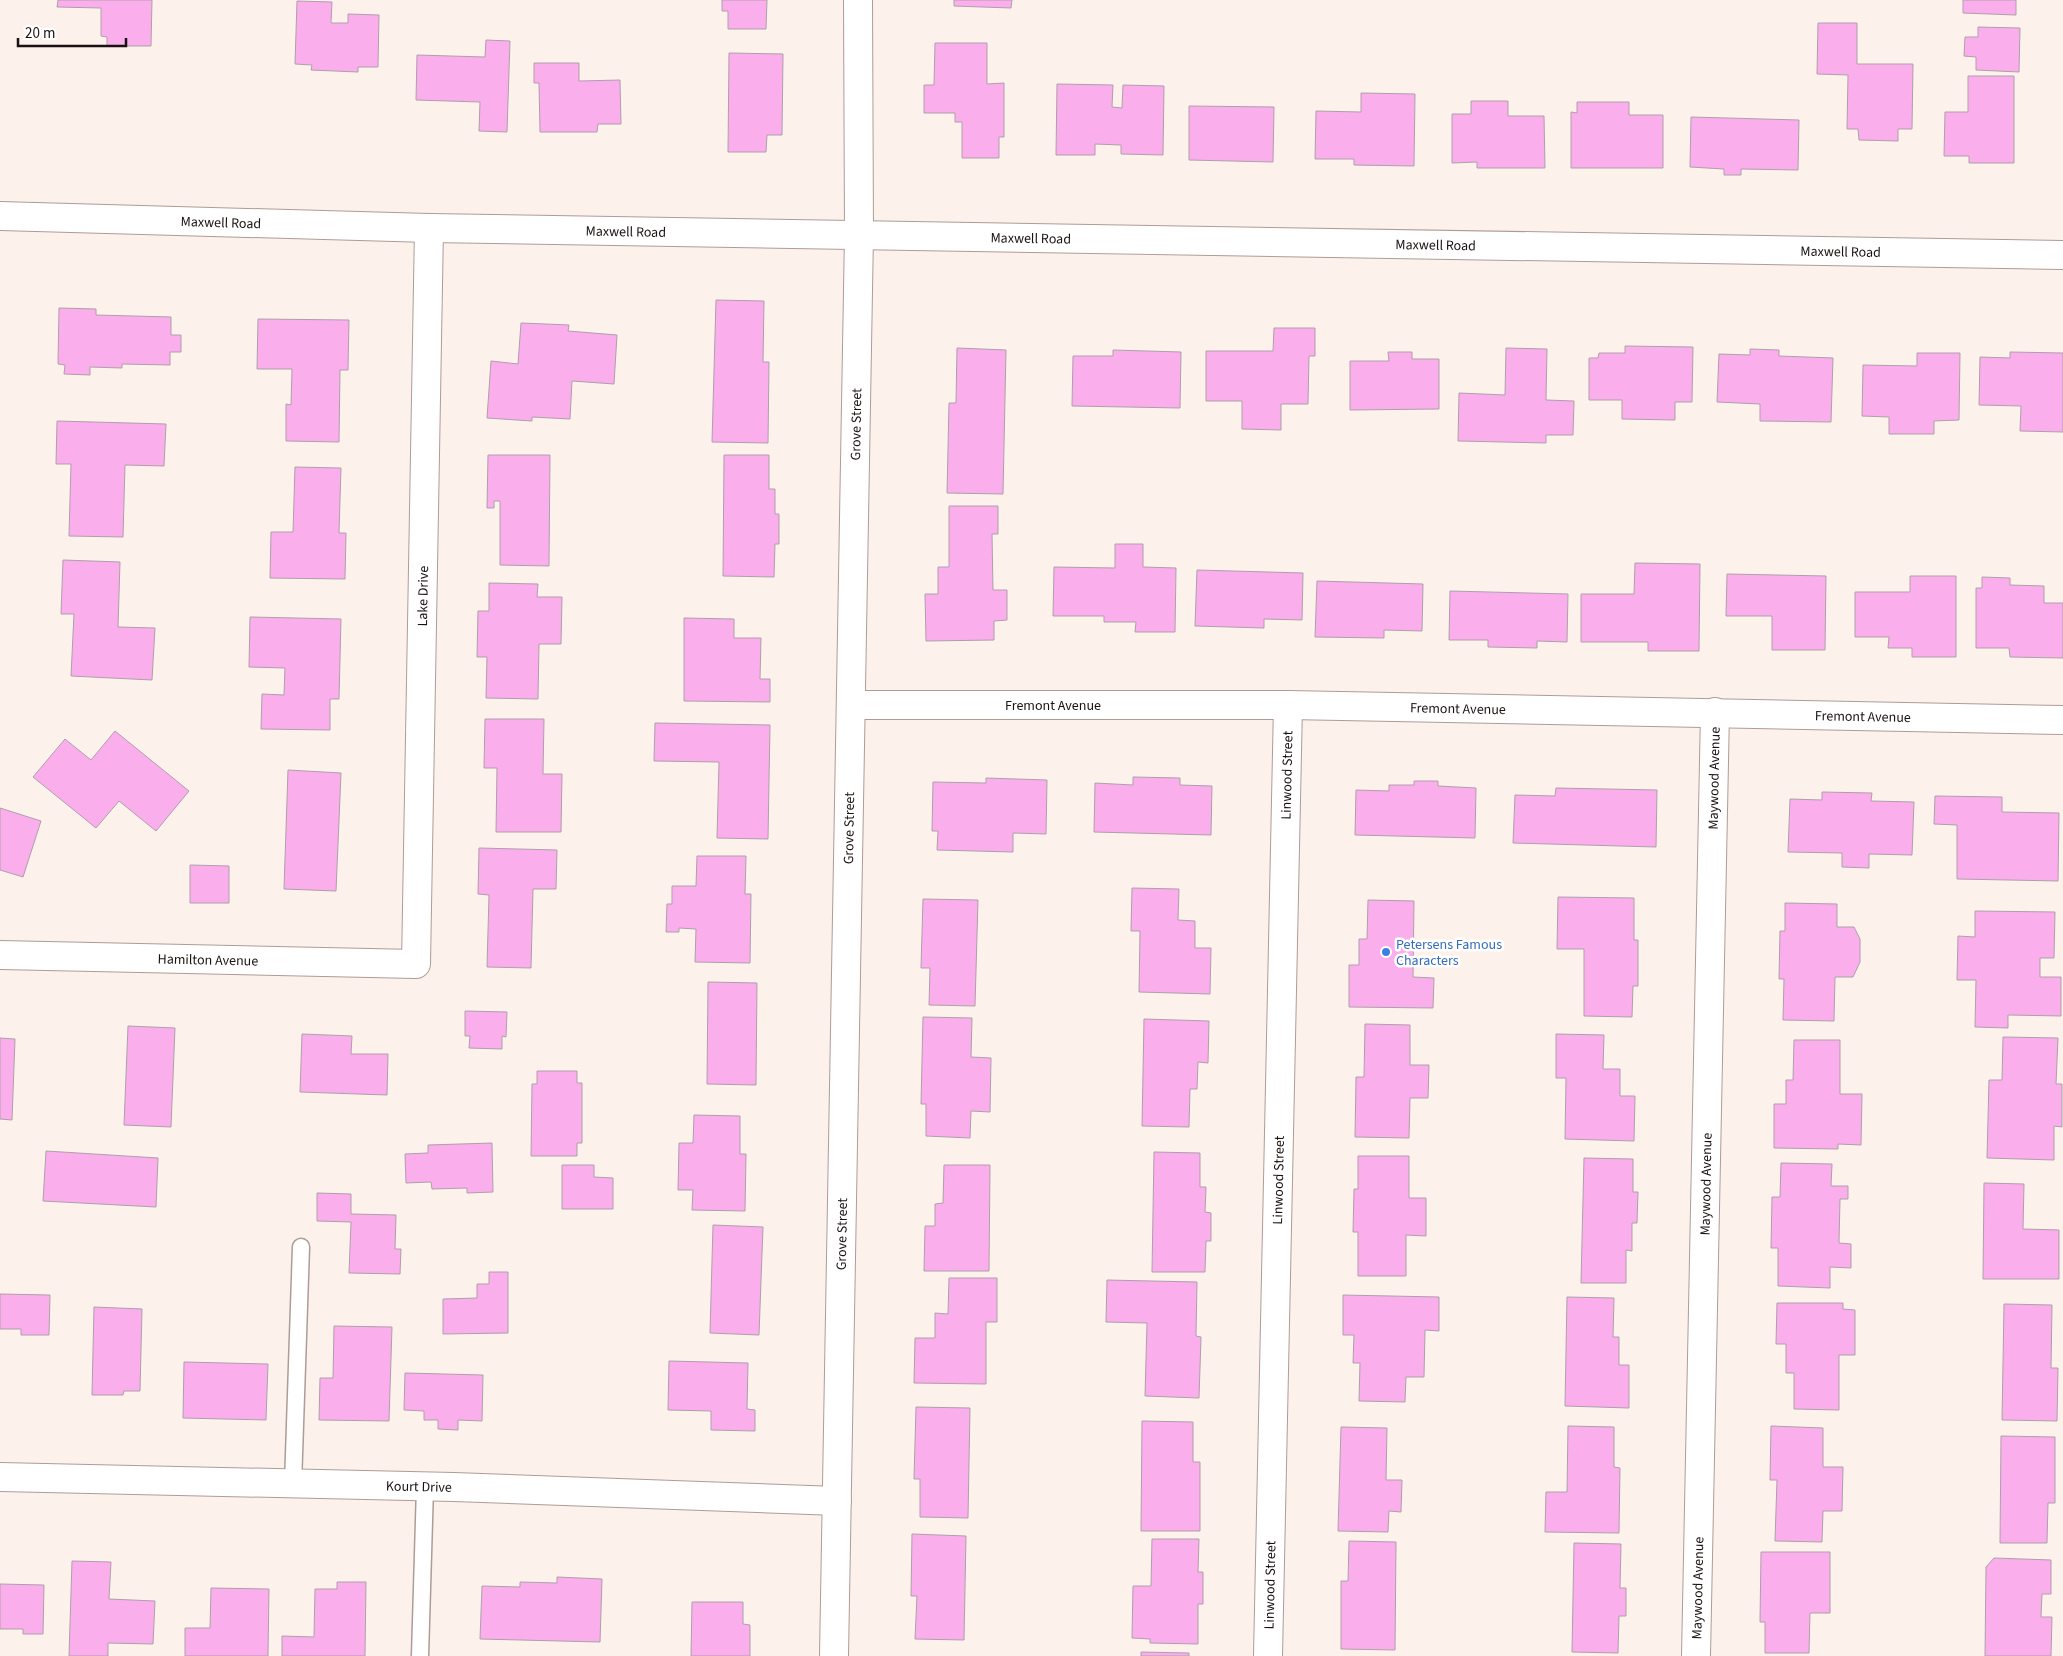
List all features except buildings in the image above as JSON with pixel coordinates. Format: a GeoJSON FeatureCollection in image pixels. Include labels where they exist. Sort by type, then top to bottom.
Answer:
{"type":"FeatureCollection","features":[{"type":"Feature","properties":{"kind":"street","name":"Grove Street"},"geometry":{"type":"LineString","coordinates":[[834,1656],[859,234],[858,0]]}},
{"type":"Feature","properties":{"kind":"street","name":"Maxwell Road"},"geometry":{"type":"LineString","coordinates":[[0,216],[429,228],[2063,256]]}},
{"type":"Feature","properties":{"kind":"street","name":"Lake Drive"},"geometry":{"type":"LineString","coordinates":[[416,964],[429,228]]}},
{"type":"Feature","properties":{"kind":"street","name":"Fremont Avenue"},"geometry":{"type":"LineString","coordinates":[[852,705],[1288,704],[2063,720]]}},
{"type":"Feature","properties":{"kind":"street","name":"Linwood Street"},"geometry":{"type":"LineString","coordinates":[[1268,1656],[1288,704]]}},
{"type":"Feature","properties":{"kind":"street","name":"Maywood Avenue"},"geometry":{"type":"LineString","coordinates":[[1696,1656],[1715,712]]}},
{"type":"Feature","properties":{"kind":"street","name":"Hamilton Avenue"},"geometry":{"type":"LineString","coordinates":[[0,956],[416,964]]}},
{"type":"Feature","properties":{"kind":"street","name":"Kourt Drive"},"geometry":{"type":"LineString","coordinates":[[0,1477],[425,1487],[837,1501]]}},
{"type":"Feature","properties":{"kind":"lane"},"geometry":{"type":"LineString","coordinates":[[293,1484],[301,1247]]}},
{"type":"Feature","properties":{"kind":"lane"},"geometry":{"type":"LineString","coordinates":[[420,1656],[425,1487]]}},
{"type":"Feature","properties":{"kind":"place","name":"Petersens Famous Characters"},"geometry":{"type":"Point","coordinates":[1386,952]}}]}
